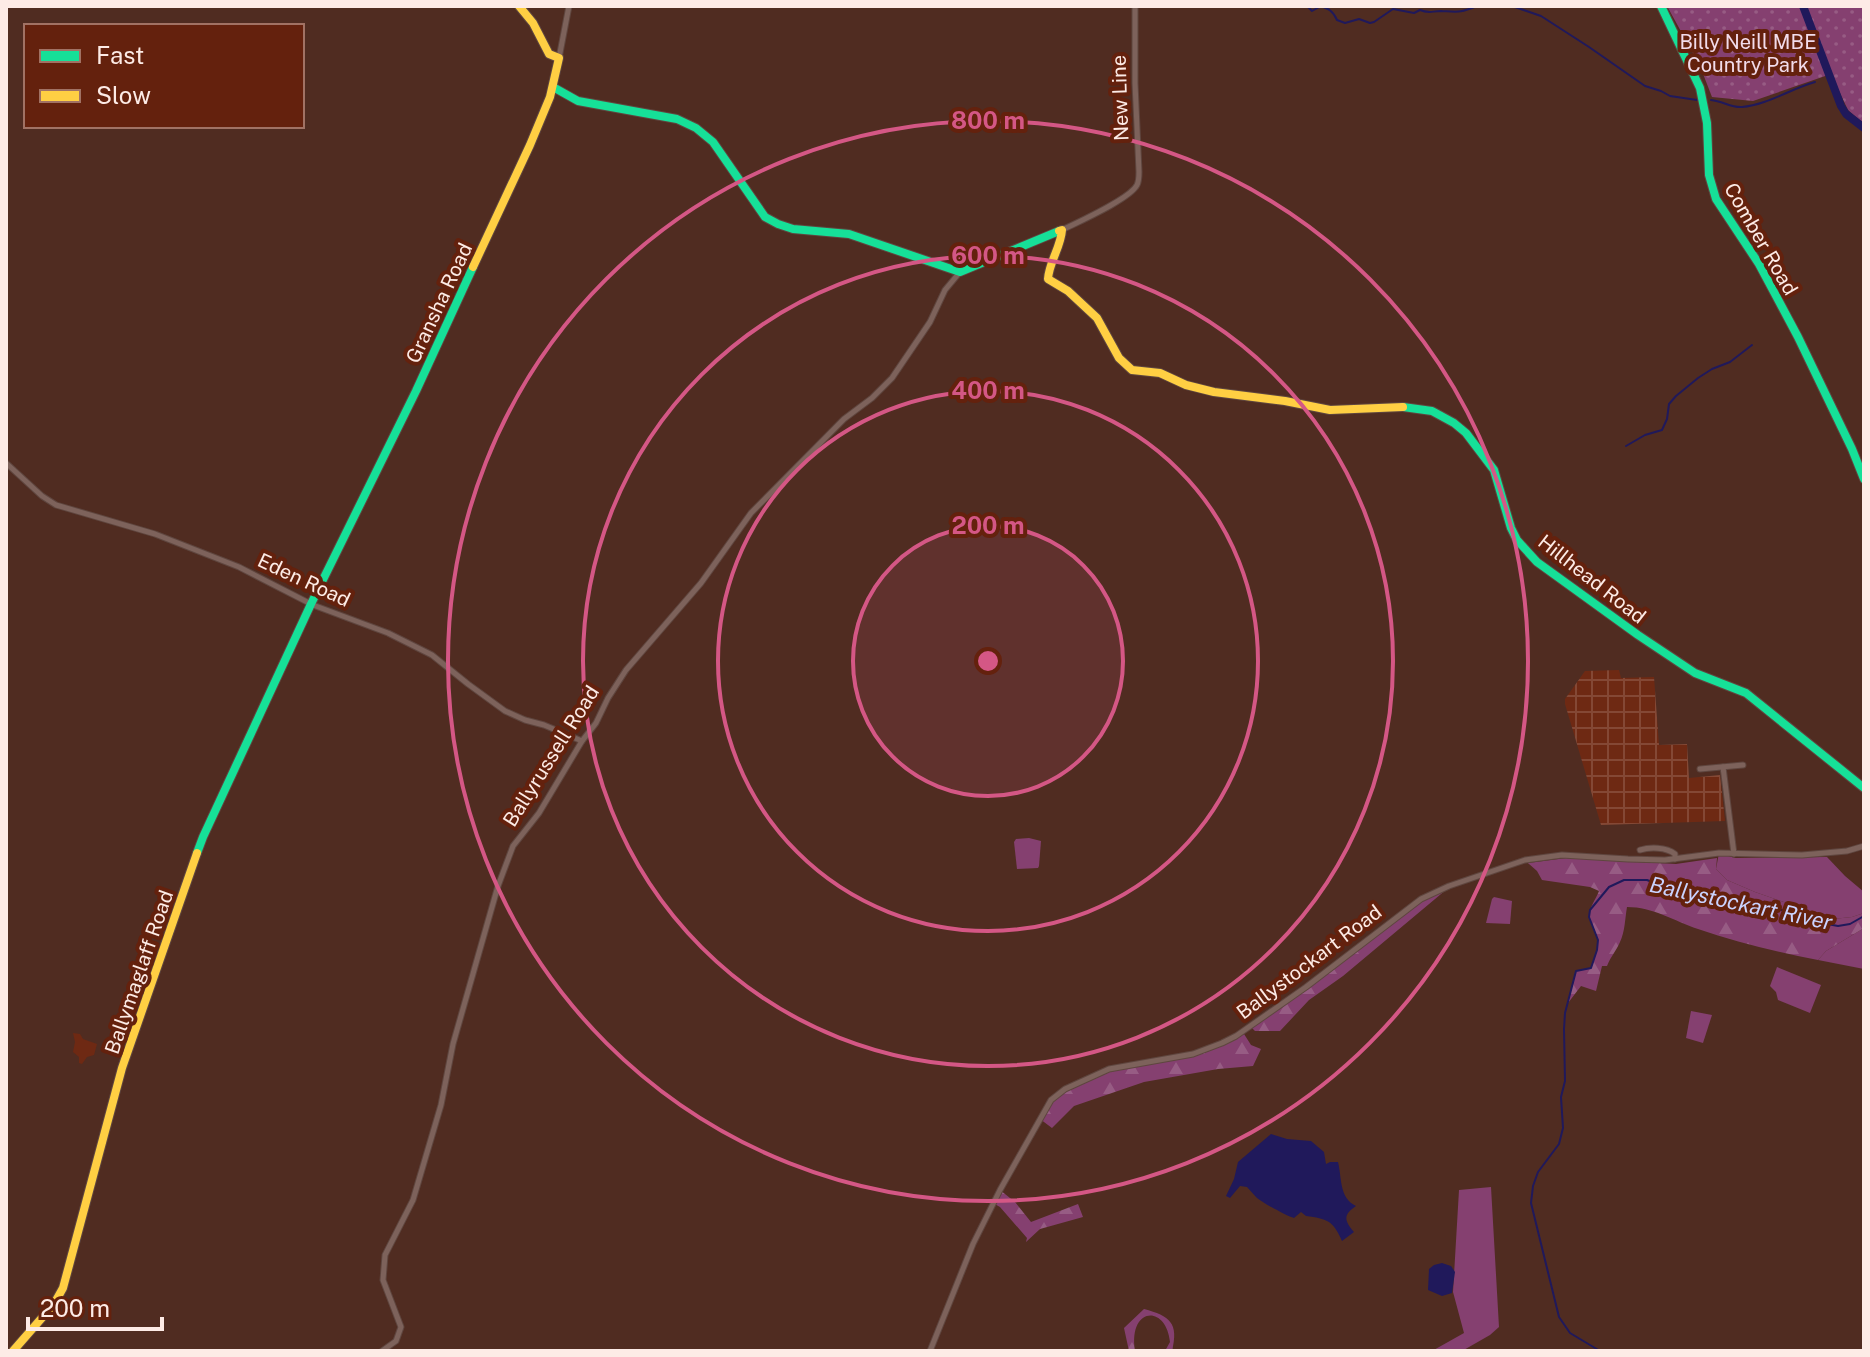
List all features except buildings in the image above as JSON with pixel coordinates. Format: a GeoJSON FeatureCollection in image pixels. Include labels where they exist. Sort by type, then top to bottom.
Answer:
{"type":"FeatureCollection","features":[{"type":"Feature","properties":{"kind":"main road"},"geometry":{"type":"LineString","coordinates":[[519,6],[533,23],[549,54],[559,58]]}},
{"type":"Feature","properties":{"kind":"main road","name":"Comber Road"},"geometry":{"type":"LineString","coordinates":[[1661,6],[1703,96],[1709,175],[1716,199],[1759,264],[1798,337],[1864,479]]}},
{"type":"Feature","properties":{"kind":"main road","name":"Gransha Road"},"geometry":{"type":"LineString","coordinates":[[311,604],[447,326],[539,124],[553,87],[559,58]]}},
{"type":"Feature","properties":{"kind":"main road"},"geometry":{"type":"LineString","coordinates":[[553,87],[578,101],[677,119],[696,128],[713,142],[765,217],[793,229],[849,234],[960,272],[1062,230]]}},
{"type":"Feature","properties":{"kind":"main road","name":"Hillhead Road"},"geometry":{"type":"LineString","coordinates":[[1062,230],[1048,279],[1068,291],[1097,318],[1128,368],[1160,373],[1186,385],[1238,396],[1330,410],[1420,408],[1444,418],[1466,433],[1494,470],[1511,528],[1517,540],[1537,562],[1695,673],[1746,693],[1864,788]]}},
{"type":"Feature","properties":{"kind":"main road","name":"Ballymaglaff Road"},"geometry":{"type":"LineString","coordinates":[[13,1351],[59,1296],[118,1079],[203,837],[311,604]]}},
{"type":"Feature","properties":{"kind":"street","name":"Gransha Road"},"geometry":{"type":"LineString","coordinates":[[559,58],[569,6]]}},
{"type":"Feature","properties":{"kind":"street","name":"New Line"},"geometry":{"type":"LineString","coordinates":[[1062,230],[1135,188],[1139,172],[1135,6]]}},
{"type":"Feature","properties":{"kind":"street","name":"Ballyrussell Road"},"geometry":{"type":"LineString","coordinates":[[382,1351],[396,1341],[401,1327],[383,1280],[385,1255],[410,1209],[424,1165],[441,1105],[453,1044],[498,886],[513,846],[539,813],[626,670],[701,583],[751,513],[844,419],[892,378],[930,322],[945,290],[960,272]]}},
{"type":"Feature","properties":{"kind":"street","name":"Eden Road"},"geometry":{"type":"LineString","coordinates":[[6,463],[56,505],[155,534],[239,567],[311,604],[388,633],[432,655],[505,711],[582,741]]}},
{"type":"Feature","properties":{"kind":"street"},"geometry":{"type":"LineString","coordinates":[[1700,769],[1743,765]]}},
{"type":"Feature","properties":{"kind":"street"},"geometry":{"type":"LineString","coordinates":[[1723,767],[1734,854]]}},
{"type":"Feature","properties":{"kind":"street","name":"Ballystockart Road"},"geometry":{"type":"LineString","coordinates":[[930,1351],[974,1243],[1000,1190],[1051,1100],[1065,1089],[1109,1069],[1193,1054],[1236,1036],[1421,899],[1507,865],[1543,856],[1577,854],[1675,859],[1719,853],[1802,855],[1847,851],[1864,846]]}},
{"type":"Feature","properties":{"kind":"street"},"geometry":{"type":"LineString","coordinates":[[1640,850],[1670,850],[1675,854],[1675,859]]}},
{"type":"Feature","properties":{"kind":"shaded area"},"geometry":{"type":"Polygon","coordinates":[[[1619,670],[1621,678],[1654,677],[1659,745],[1687,744],[1689,778],[1720,775],[1725,821],[1601,825],[1565,699],[1585,671],[1619,670]]]}},
{"type":"Feature","properties":{"kind":"shaded area"},"geometry":{"type":"Polygon","coordinates":[[[73,1033],[97,1044],[94,1055],[87,1057],[82,1064],[73,1052],[73,1033]]]}},
{"type":"Feature","properties":{"kind":"shaded area"},"geometry":{"type":"Polygon","coordinates":[[[1271,1134],[1311,1141],[1324,1152],[1326,1164],[1338,1162],[1344,1193],[1356,1206],[1346,1218],[1354,1232],[1342,1241],[1328,1222],[1301,1212],[1291,1217],[1259,1199],[1247,1187],[1240,1186],[1230,1198],[1226,1196],[1238,1162],[1271,1134]]]}},
{"type":"Feature","properties":{"kind":"shaded area"},"geometry":{"type":"Polygon","coordinates":[[[1442,1263],[1451,1266],[1455,1272],[1452,1293],[1442,1296],[1428,1290],[1429,1269],[1442,1263]]]}},
{"type":"Feature","properties":{"kind":"green space","name":"Billy Neill MBE Country Park"},"geometry":{"type":"Polygon","coordinates":[[[1667,6],[1864,6],[1864,124],[1848,110],[1831,74],[1753,101],[1712,97],[1700,66],[1667,6]]]}},
{"type":"Feature","properties":{"kind":"green space"},"geometry":{"type":"Polygon","coordinates":[[[1029,838],[1041,841],[1039,866],[1017,869],[1014,842],[1029,838]]]}},
{"type":"Feature","properties":{"kind":"green space"},"geometry":{"type":"Polygon","coordinates":[[[1719,853],[1735,858],[1827,857],[1864,892],[1864,913],[1833,919],[1755,892],[1727,880],[1716,869],[1719,853]]]}},
{"type":"Feature","properties":{"kind":"green space"},"geometry":{"type":"Polygon","coordinates":[[[1566,858],[1676,864],[1717,858],[1716,869],[1727,880],[1833,919],[1864,913],[1864,928],[1826,951],[1818,960],[1742,942],[1655,912],[1627,907],[1622,938],[1607,966],[1602,966],[1596,991],[1581,986],[1568,1003],[1576,971],[1591,968],[1598,945],[1589,916],[1599,891],[1542,880],[1528,863],[1566,858]]]}},
{"type":"Feature","properties":{"kind":"green space"},"geometry":{"type":"Polygon","coordinates":[[[1447,889],[1343,976],[1309,1000],[1280,1031],[1255,1031],[1252,1028],[1422,900],[1447,889]]]}},
{"type":"Feature","properties":{"kind":"green space"},"geometry":{"type":"Polygon","coordinates":[[[1494,897],[1512,901],[1510,924],[1486,923],[1494,897]]]}},
{"type":"Feature","properties":{"kind":"green space"},"geometry":{"type":"Polygon","coordinates":[[[1864,928],[1864,969],[1818,960],[1826,951],[1864,928]]]}},
{"type":"Feature","properties":{"kind":"green space"},"geometry":{"type":"Polygon","coordinates":[[[1777,967],[1821,985],[1810,1013],[1778,1000],[1770,986],[1777,967]]]}},
{"type":"Feature","properties":{"kind":"green space"},"geometry":{"type":"Polygon","coordinates":[[[1691,1011],[1712,1015],[1703,1043],[1686,1038],[1691,1011]]]}},
{"type":"Feature","properties":{"kind":"green space"},"geometry":{"type":"Polygon","coordinates":[[[1244,1034],[1251,1045],[1261,1049],[1253,1066],[1144,1082],[1074,1106],[1052,1128],[1040,1119],[1053,1101],[1087,1078],[1128,1066],[1199,1054],[1244,1034]]]}},
{"type":"Feature","properties":{"kind":"green space"},"geometry":{"type":"Polygon","coordinates":[[[1491,1187],[1499,1327],[1462,1351],[1432,1351],[1464,1333],[1453,1292],[1459,1190],[1491,1187]]]}},
{"type":"Feature","properties":{"kind":"green space"},"geometry":{"type":"Polygon","coordinates":[[[1000,1190],[1015,1202],[1031,1222],[1078,1204],[1083,1217],[1040,1229],[1026,1242],[1027,1238],[993,1203],[1000,1190]]]}},
{"type":"Feature","properties":{"kind":"green space"},"geometry":{"type":"Polygon","coordinates":[[[1144,1309],[1170,1322],[1174,1334],[1172,1351],[1165,1351],[1170,1342],[1162,1321],[1148,1316],[1137,1326],[1135,1351],[1129,1351],[1124,1328],[1144,1309]]]}},
{"type":"Feature","properties":{"kind":"waterway"},"geometry":{"type":"LineString","coordinates":[[1307,6],[1312,11],[1321,6],[1326,8],[1337,20],[1345,23],[1359,19],[1374,22],[1393,9],[1414,13],[1420,10],[1456,12],[1477,6]]}},
{"type":"Feature","properties":{"kind":"waterway"},"geometry":{"type":"LineString","coordinates":[[1512,6],[1541,16],[1645,86],[1670,96],[1697,100]]}},
{"type":"Feature","properties":{"kind":"waterway"},"geometry":{"type":"LineString","coordinates":[[1803,6],[1841,106],[1864,128]]}},
{"type":"Feature","properties":{"kind":"waterway"},"geometry":{"type":"LineString","coordinates":[[1711,100],[1738,107],[1751,106],[1815,82]]}},
{"type":"Feature","properties":{"kind":"waterway"},"geometry":{"type":"LineString","coordinates":[[1626,446],[1662,430],[1669,404],[1676,396],[1698,378],[1730,362],[1752,345]]}},
{"type":"Feature","properties":{"kind":"waterway","name":"Ballystockart River"},"geometry":{"type":"LineString","coordinates":[[1600,1351],[1570,1333],[1559,1317],[1531,1203],[1538,1172],[1559,1144],[1563,1128],[1561,1097],[1565,1081],[1565,1013],[1576,971],[1591,968],[1597,950],[1598,940],[1589,917],[1590,910],[1609,887],[1624,880],[1647,880],[1665,887],[1680,885],[1693,893],[1767,904],[1806,920],[1838,926],[1850,924],[1864,916]]}},
{"type":"Feature","properties":{"kind":"traffic: fast"},"geometry":{"type":"LineString","coordinates":[[1661,6],[1700,88],[1707,123],[1709,175],[1716,199],[1759,264],[1798,337],[1864,479]]}},
{"type":"Feature","properties":{"kind":"traffic: fast"},"geometry":{"type":"LineString","coordinates":[[553,87],[578,101],[677,119],[696,128],[713,142],[765,217],[793,229],[849,234],[960,272],[1059,231]]}},
{"type":"Feature","properties":{"kind":"traffic: fast"},"geometry":{"type":"LineString","coordinates":[[197,853],[311,604],[473,267]]}},
{"type":"Feature","properties":{"kind":"traffic: fast"},"geometry":{"type":"LineString","coordinates":[[1403,407],[1432,411],[1466,433],[1494,470],[1517,540],[1537,562],[1695,673],[1746,693],[1864,788]]}},
{"type":"Feature","properties":{"kind":"traffic: slow"},"geometry":{"type":"LineString","coordinates":[[473,267],[550,97],[559,58],[549,54],[533,23],[519,6]]}},
{"type":"Feature","properties":{"kind":"traffic: slow"},"geometry":{"type":"LineString","coordinates":[[1059,231],[1062,230],[1048,279],[1068,291],[1097,318],[1119,358],[1132,370],[1160,373],[1186,385],[1214,392],[1330,410],[1403,407]]}},
{"type":"Feature","properties":{"kind":"traffic: slow"},"geometry":{"type":"LineString","coordinates":[[13,1351],[54,1304],[63,1288],[122,1068],[197,853]]}}]}
